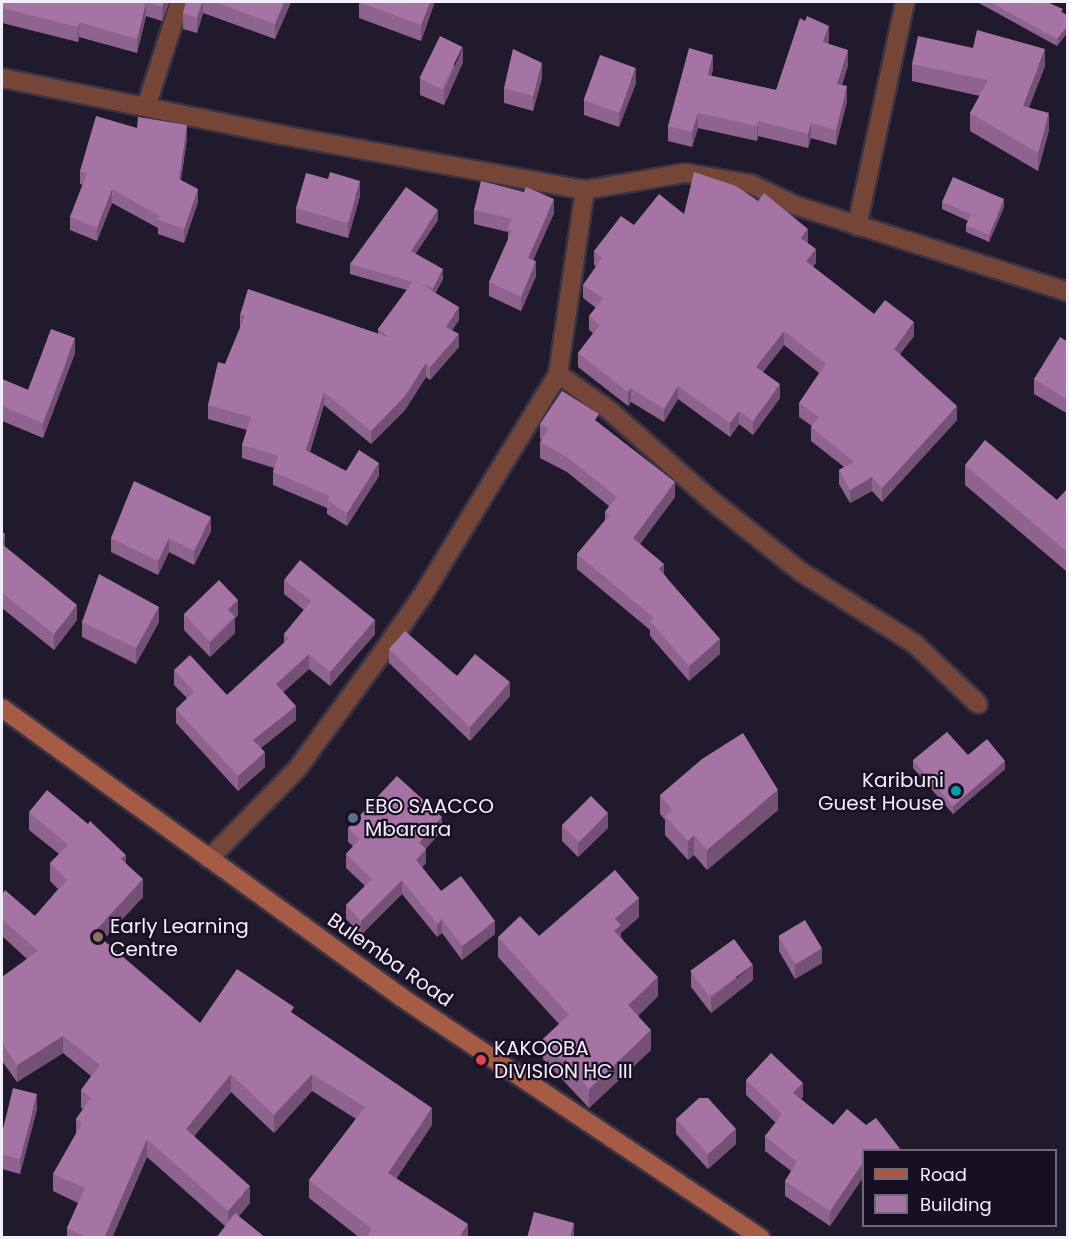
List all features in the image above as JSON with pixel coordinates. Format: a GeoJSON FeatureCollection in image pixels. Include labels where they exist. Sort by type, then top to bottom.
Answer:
{"type":"FeatureCollection","features":[{"type":"Feature","properties":{"kind":"main road","name":"Bulemba Road"},"geometry":{"type":"LineString","coordinates":[[2,708],[401,997],[761,1238]]}},
{"type":"Feature","properties":{"kind":"street"},"geometry":{"type":"LineString","coordinates":[[146,107],[180,2]]}},
{"type":"Feature","properties":{"kind":"street"},"geometry":{"type":"LineString","coordinates":[[857,226],[905,2]]}},
{"type":"Feature","properties":{"kind":"street"},"geometry":{"type":"LineString","coordinates":[[2,78],[585,189],[686,173],[752,184],[794,205],[1068,292]]}},
{"type":"Feature","properties":{"kind":"street"},"geometry":{"type":"LineString","coordinates":[[209,859],[297,768],[385,649],[424,593],[558,374],[585,189]]}},
{"type":"Feature","properties":{"kind":"street"},"geometry":{"type":"LineString","coordinates":[[558,374],[610,411],[712,501],[793,566],[915,644],[978,704]]}},
{"type":"Feature","properties":{"kind":"building"},"geometry":{"type":"Polygon","coordinates":[[[2,2],[146,2],[137,39],[79,22],[78,27],[2,8],[2,2]]]}},
{"type":"Feature","properties":{"kind":"building"},"geometry":{"type":"Polygon","coordinates":[[[146,2],[164,2],[162,7],[146,2]]]}},
{"type":"Feature","properties":{"kind":"building"},"geometry":{"type":"Polygon","coordinates":[[[186,2],[202,2],[197,18],[183,13],[186,2]]]}},
{"type":"Feature","properties":{"kind":"building"},"geometry":{"type":"Polygon","coordinates":[[[215,2],[284,2],[275,24],[215,2]]]}},
{"type":"Feature","properties":{"kind":"building"},"geometry":{"type":"Polygon","coordinates":[[[359,2],[430,2],[421,25],[359,2]]]}},
{"type":"Feature","properties":{"kind":"building"},"geometry":{"type":"Polygon","coordinates":[[[990,2],[1047,2],[1063,9],[1061,12],[1068,16],[1068,25],[1057,39],[990,2]]]}},
{"type":"Feature","properties":{"kind":"building"},"geometry":{"type":"Polygon","coordinates":[[[807,16],[829,26],[823,42],[848,50],[837,84],[847,86],[836,130],[811,123],[808,134],[758,121],[757,126],[698,113],[692,132],[668,126],[689,48],[713,55],[708,75],[776,90],[800,18],[805,21],[807,16]]]}},
{"type":"Feature","properties":{"kind":"building"},"geometry":{"type":"Polygon","coordinates":[[[977,30],[1045,49],[1023,106],[1049,113],[1038,153],[970,113],[988,80],[912,64],[918,36],[973,48],[977,30]]]}},
{"type":"Feature","properties":{"kind":"building"},"geometry":{"type":"Polygon","coordinates":[[[440,36],[462,47],[442,89],[419,78],[440,36]]]}},
{"type":"Feature","properties":{"kind":"building"},"geometry":{"type":"Polygon","coordinates":[[[513,49],[542,63],[533,96],[504,88],[513,49]]]}},
{"type":"Feature","properties":{"kind":"building"},"geometry":{"type":"Polygon","coordinates":[[[600,55],[636,68],[619,113],[584,100],[600,55]]]}},
{"type":"Feature","properties":{"kind":"building"},"geometry":{"type":"Polygon","coordinates":[[[96,116],[137,128],[138,117],[187,125],[179,179],[198,189],[184,229],[158,220],[160,216],[112,189],[97,228],[70,217],[87,173],[80,171],[96,116]]]}},
{"type":"Feature","properties":{"kind":"building"},"geometry":{"type":"Polygon","coordinates":[[[330,172],[360,181],[348,223],[296,208],[306,173],[328,179],[330,172]]]}},
{"type":"Feature","properties":{"kind":"building"},"geometry":{"type":"Polygon","coordinates":[[[694,172],[736,186],[758,201],[764,193],[808,229],[801,238],[816,249],[806,261],[874,314],[885,300],[914,322],[894,349],[957,406],[882,488],[872,477],[850,490],[839,470],[854,462],[811,427],[819,417],[799,403],[826,364],[784,331],[756,367],[780,384],[753,421],[739,411],[730,423],[678,386],[664,409],[631,388],[628,392],[578,353],[600,325],[589,316],[603,298],[583,285],[602,258],[594,251],[621,216],[634,225],[659,194],[684,214],[694,172]]]}},
{"type":"Feature","properties":{"kind":"building"},"geometry":{"type":"Polygon","coordinates":[[[953,177],[1004,199],[989,235],[966,225],[971,214],[942,202],[953,177]]]}},
{"type":"Feature","properties":{"kind":"building"},"geometry":{"type":"Polygon","coordinates":[[[481,181],[524,192],[526,187],[554,199],[528,258],[536,261],[521,297],[489,282],[512,231],[508,229],[512,219],[474,210],[481,181]]]}},
{"type":"Feature","properties":{"kind":"building"},"geometry":{"type":"Polygon","coordinates":[[[406,187],[438,210],[411,251],[443,269],[433,288],[414,280],[413,282],[350,264],[406,187]]]}},
{"type":"Feature","properties":{"kind":"building"},"geometry":{"type":"Polygon","coordinates":[[[414,280],[459,307],[446,327],[459,334],[430,367],[426,363],[405,396],[371,431],[324,392],[306,450],[346,471],[359,450],[379,463],[347,513],[327,500],[330,496],[273,472],[278,456],[242,445],[251,417],[208,405],[218,362],[225,364],[245,316],[240,315],[248,289],[391,338],[378,329],[414,280]]]}},
{"type":"Feature","properties":{"kind":"building"},"geometry":{"type":"Polygon","coordinates":[[[51,329],[75,338],[43,423],[2,406],[2,379],[28,390],[51,329]]]}},
{"type":"Feature","properties":{"kind":"building"},"geometry":{"type":"Polygon","coordinates":[[[1060,337],[1068,342],[1068,400],[1034,379],[1060,337]]]}},
{"type":"Feature","properties":{"kind":"building"},"geometry":{"type":"Polygon","coordinates":[[[562,391],[599,414],[595,420],[675,482],[633,538],[664,564],[659,569],[720,639],[689,666],[650,621],[654,618],[577,554],[610,515],[605,512],[617,497],[567,457],[540,442],[549,429],[540,424],[562,391]]]}},
{"type":"Feature","properties":{"kind":"building"},"geometry":{"type":"Polygon","coordinates":[[[985,440],[1057,500],[1068,488],[1068,549],[1066,551],[965,465],[985,440]]]}},
{"type":"Feature","properties":{"kind":"building"},"geometry":{"type":"Polygon","coordinates":[[[134,481],[211,517],[194,551],[169,538],[158,561],[111,538],[134,481]]]}},
{"type":"Feature","properties":{"kind":"building"},"geometry":{"type":"Polygon","coordinates":[[[2,544],[77,605],[54,634],[2,593],[2,544]]]}},
{"type":"Feature","properties":{"kind":"building"},"geometry":{"type":"Polygon","coordinates":[[[300,560],[375,620],[330,672],[309,654],[276,684],[296,706],[253,740],[265,752],[238,776],[176,709],[194,692],[174,670],[190,655],[227,695],[289,638],[284,634],[311,601],[284,580],[300,560]]]}},
{"type":"Feature","properties":{"kind":"building"},"geometry":{"type":"Polygon","coordinates":[[[99,574],[159,607],[136,648],[82,622],[99,574]]]}},
{"type":"Feature","properties":{"kind":"building"},"geometry":{"type":"Polygon","coordinates":[[[219,580],[238,600],[228,610],[235,617],[210,642],[184,614],[219,580]]]}},
{"type":"Feature","properties":{"kind":"building"},"geometry":{"type":"Polygon","coordinates":[[[405,631],[457,676],[475,654],[510,682],[470,727],[389,649],[405,631]]]}},
{"type":"Feature","properties":{"kind":"building","name":"Karibuni Guest House"},"geometry":{"type":"Polygon","coordinates":[[[947,732],[968,755],[987,739],[1005,761],[953,806],[913,760],[947,732]]]}},
{"type":"Feature","properties":{"kind":"building"},"geometry":{"type":"Polygon","coordinates":[[[743,733],[778,790],[707,850],[694,835],[688,841],[665,816],[672,810],[660,795],[702,759],[743,733]]]}},
{"type":"Feature","properties":{"kind":"building"},"geometry":{"type":"Polygon","coordinates":[[[397,776],[442,817],[419,843],[426,849],[416,860],[441,891],[461,876],[495,921],[462,946],[442,919],[437,924],[402,880],[361,921],[346,905],[372,879],[346,854],[360,839],[348,828],[397,776]]]}},
{"type":"Feature","properties":{"kind":"building"},"geometry":{"type":"Polygon","coordinates":[[[47,790],[88,824],[90,821],[126,855],[121,859],[143,879],[94,932],[200,1023],[237,969],[294,1007],[291,1012],[432,1108],[388,1173],[468,1224],[459,1238],[366,1238],[372,1229],[309,1180],[365,1107],[312,1074],[274,1115],[231,1074],[186,1129],[250,1186],[228,1211],[147,1139],[104,1238],[88,1238],[67,1228],[85,1188],[53,1174],[82,1123],[76,1119],[91,1098],[81,1090],[100,1065],[63,1036],[17,1065],[2,1043],[2,977],[38,951],[2,919],[2,895],[5,890],[35,916],[67,880],[50,863],[68,845],[29,812],[47,790]]]}},
{"type":"Feature","properties":{"kind":"building"},"geometry":{"type":"Polygon","coordinates":[[[591,796],[608,813],[579,842],[562,825],[591,796]]]}},
{"type":"Feature","properties":{"kind":"building"},"geometry":{"type":"Polygon","coordinates":[[[615,870],[639,898],[615,919],[621,925],[614,931],[658,977],[628,1005],[651,1030],[589,1089],[543,1039],[569,1015],[498,937],[520,916],[539,936],[615,870]]]}},
{"type":"Feature","properties":{"kind":"building"},"geometry":{"type":"Polygon","coordinates":[[[805,920],[822,948],[795,964],[778,936],[805,920]]]}},
{"type":"Feature","properties":{"kind":"building"},"geometry":{"type":"Polygon","coordinates":[[[734,939],[753,965],[709,997],[690,971],[734,939]]]}},
{"type":"Feature","properties":{"kind":"building"},"geometry":{"type":"Polygon","coordinates":[[[771,1053],[803,1083],[793,1093],[833,1125],[847,1109],[866,1125],[876,1118],[900,1149],[862,1149],[862,1164],[830,1211],[785,1181],[797,1162],[765,1136],[782,1114],[746,1080],[771,1053]]]}},
{"type":"Feature","properties":{"kind":"building"},"geometry":{"type":"Polygon","coordinates":[[[13,1088],[37,1094],[20,1159],[2,1154],[2,1133],[13,1088]]]}},
{"type":"Feature","properties":{"kind":"building"},"geometry":{"type":"Polygon","coordinates":[[[699,1098],[708,1098],[736,1129],[708,1154],[676,1119],[699,1098]]]}},
{"type":"Feature","properties":{"kind":"building"},"geometry":{"type":"Polygon","coordinates":[[[534,1212],[574,1223],[570,1238],[527,1238],[534,1212]]]}},
{"type":"Feature","properties":{"kind":"building"},"geometry":{"type":"Polygon","coordinates":[[[235,1213],[266,1238],[216,1238],[235,1213]]]}},
{"type":"Feature","properties":{"kind":"place","name":"Karibuni Guest House"},"geometry":{"type":"Point","coordinates":[956,791]}},
{"type":"Feature","properties":{"kind":"place","name":"EBO SAACCO Mbarara"},"geometry":{"type":"Point","coordinates":[353,818]}},
{"type":"Feature","properties":{"kind":"place","name":"Early Learning Centre"},"geometry":{"type":"Point","coordinates":[98,937]}},
{"type":"Feature","properties":{"kind":"place","name":"KAKOOBA DIVISION HC III"},"geometry":{"type":"Point","coordinates":[481,1060]}}]}
